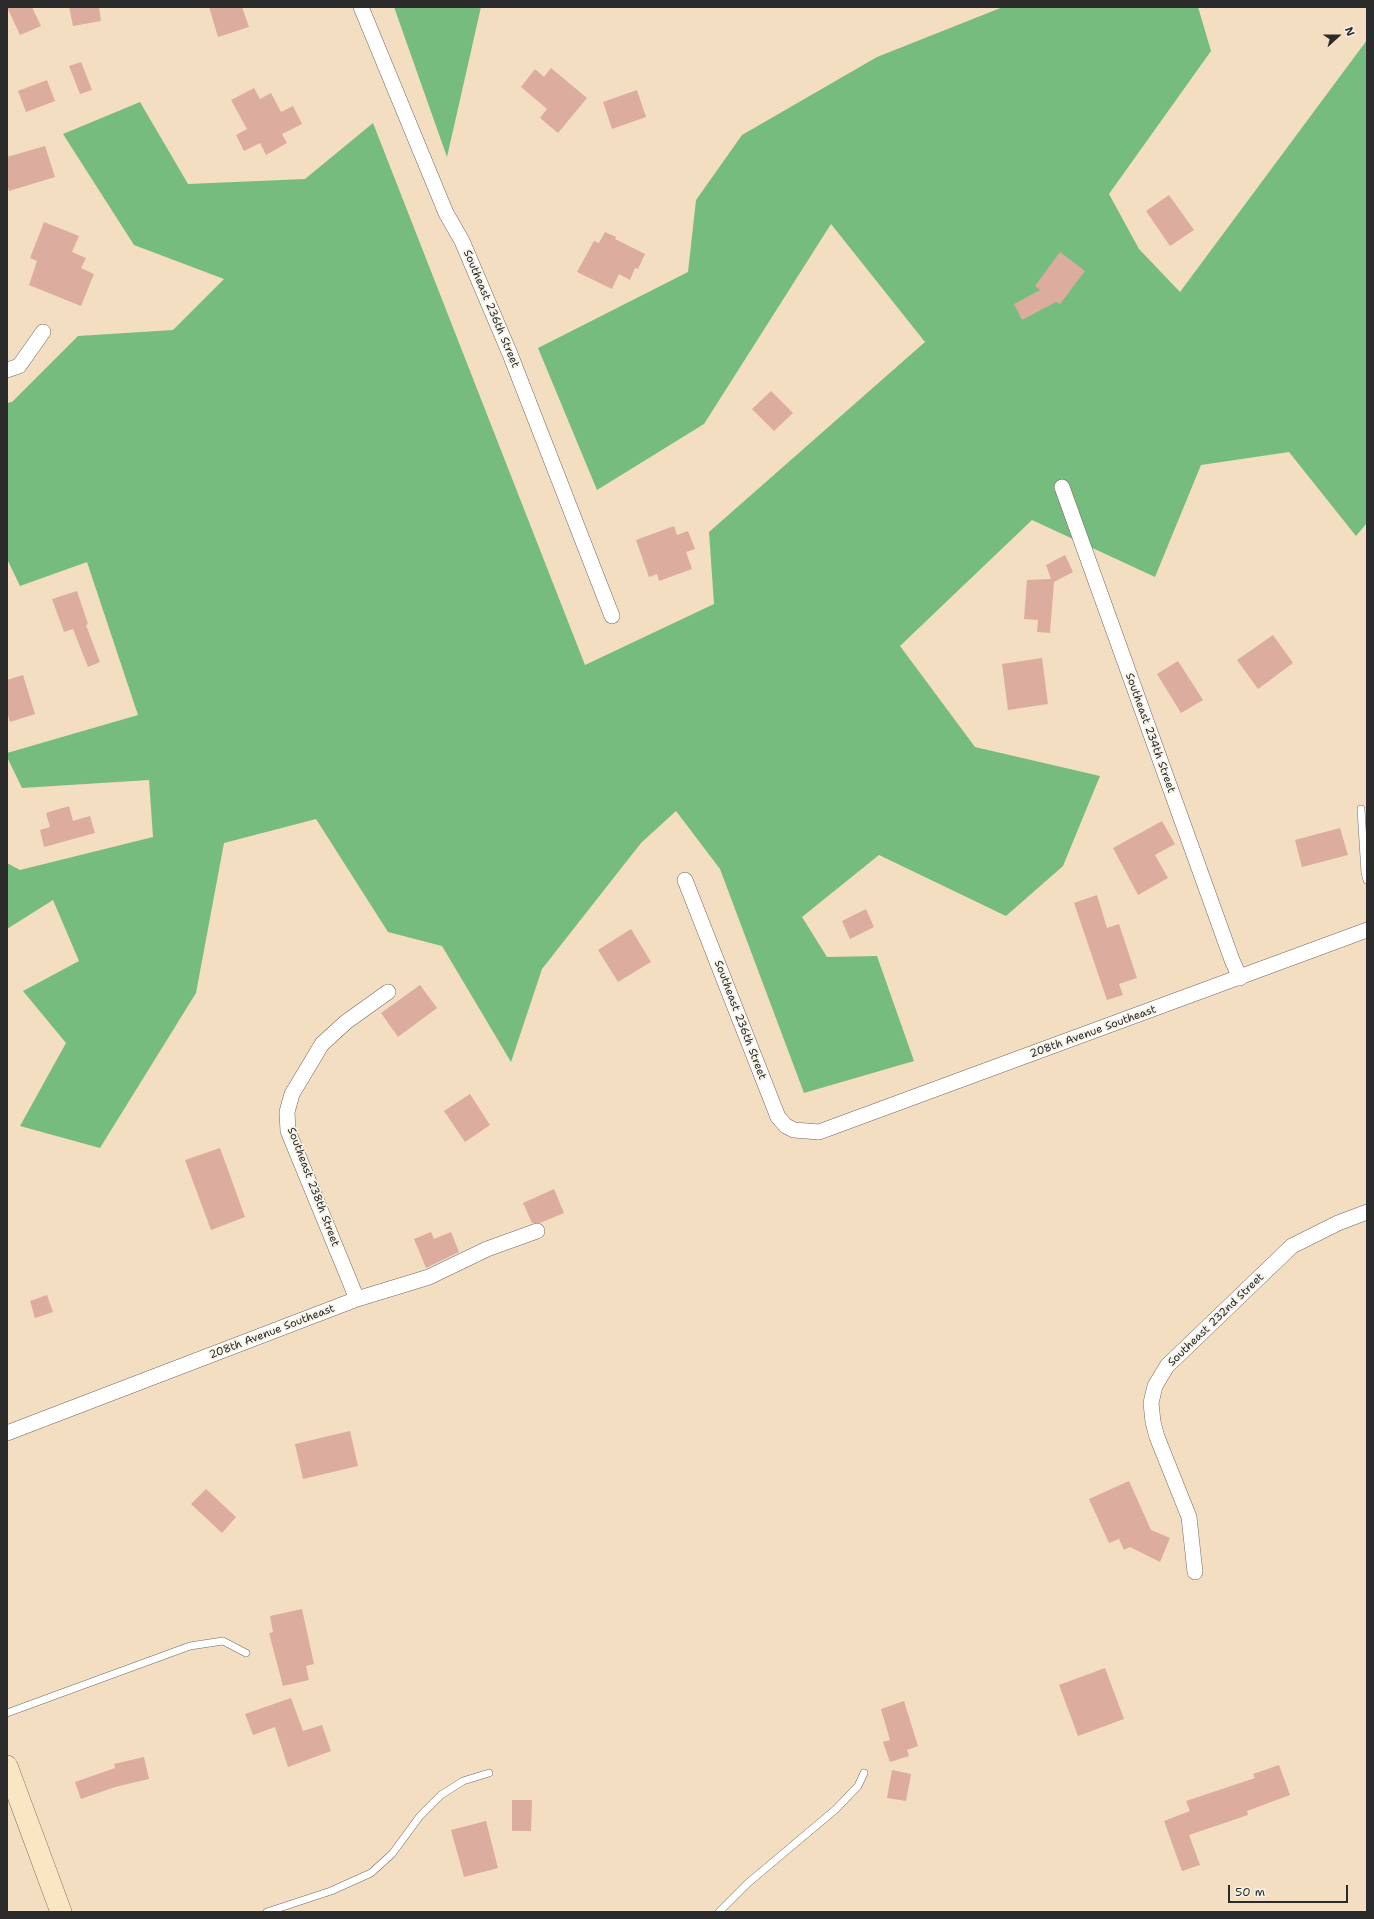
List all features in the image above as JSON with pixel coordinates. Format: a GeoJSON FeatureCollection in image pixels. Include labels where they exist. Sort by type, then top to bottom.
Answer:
{"type":"FeatureCollection","features":[{"type":"Feature","properties":{"kind":"main road"},"geometry":{"type":"LineString","coordinates":[[7,1766],[61,1912]]}},
{"type":"Feature","properties":{"kind":"street","name":"Southeast 236th Street"},"geometry":{"type":"LineString","coordinates":[[361,7],[446,213],[462,241],[510,354],[612,616]]}},
{"type":"Feature","properties":{"kind":"street"},"geometry":{"type":"LineString","coordinates":[[7,370],[19,366],[43,332]]}},
{"type":"Feature","properties":{"kind":"street","name":"Southeast 234th Street"},"geometry":{"type":"LineString","coordinates":[[1062,487],[1232,960],[1240,978]]}},
{"type":"Feature","properties":{"kind":"street","name":"Southeast 236th Street"},"geometry":{"type":"LineString","coordinates":[[685,880],[778,1117],[786,1126],[794,1130],[819,1132]]}},
{"type":"Feature","properties":{"kind":"street","name":"208th Avenue Southeast"},"geometry":{"type":"LineString","coordinates":[[819,1132],[1367,930]]}},
{"type":"Feature","properties":{"kind":"street","name":"Southeast 238th Street"},"geometry":{"type":"LineString","coordinates":[[357,1299],[288,1131],[287,1112],[292,1094],[322,1044],[346,1022],[388,992]]}},
{"type":"Feature","properties":{"kind":"street","name":"Southeast 232nd Street"},"geometry":{"type":"LineString","coordinates":[[1195,1572],[1190,1517],[1157,1437],[1153,1422],[1151,1403],[1154,1386],[1167,1366],[1292,1246],[1338,1223],[1367,1212]]}},
{"type":"Feature","properties":{"kind":"street","name":"208th Avenue Southeast"},"geometry":{"type":"LineString","coordinates":[[7,1433],[357,1299],[429,1277],[487,1248],[537,1231]]}},
{"type":"Feature","properties":{"kind":"lane"},"geometry":{"type":"LineString","coordinates":[[1361,809],[1365,873],[1367,880]]}},
{"type":"Feature","properties":{"kind":"lane"},"geometry":{"type":"LineString","coordinates":[[7,1713],[190,1646],[223,1641],[246,1653]]}},
{"type":"Feature","properties":{"kind":"lane"},"geometry":{"type":"LineString","coordinates":[[267,1912],[331,1891],[371,1873],[392,1854],[420,1816],[441,1796],[463,1781],[488,1773]]}},
{"type":"Feature","properties":{"kind":"lane"},"geometry":{"type":"LineString","coordinates":[[719,1912],[748,1883],[836,1810],[858,1786],[864,1773]]}},
{"type":"Feature","properties":{"kind":"green space"},"geometry":{"type":"Polygon","coordinates":[[[394,7],[481,7],[447,157],[394,7]]]}},
{"type":"Feature","properties":{"kind":"green space"},"geometry":{"type":"Polygon","coordinates":[[[1003,7],[1198,7],[1211,51],[1109,194],[1139,249],[1180,292],[1367,40],[1367,523],[1356,536],[1289,452],[1201,465],[1155,577],[1032,520],[900,646],[975,747],[1100,776],[1063,866],[1006,916],[879,855],[802,917],[827,957],[877,956],[914,1061],[804,1093],[720,869],[676,811],[641,843],[542,969],[511,1062],[442,946],[388,932],[316,819],[224,843],[196,993],[100,1148],[20,1126],[66,1043],[23,991],[79,961],[53,900],[7,929],[7,863],[20,870],[153,837],[149,780],[22,788],[7,757],[7,753],[138,715],[87,562],[20,586],[7,559],[7,403],[12,402],[78,336],[173,330],[224,279],[134,245],[63,134],[140,102],[188,184],[305,179],[373,123],[585,665],[714,604],[709,532],[925,342],[831,224],[704,424],[597,490],[538,348],[688,272],[696,200],[742,135],[877,57],[1003,7]]]}},
{"type":"Feature","properties":{"kind":"building"},"geometry":{"type":"Polygon","coordinates":[[[7,7],[32,7],[41,26],[20,35],[7,7]]]}},
{"type":"Feature","properties":{"kind":"building"},"geometry":{"type":"Polygon","coordinates":[[[69,7],[99,7],[101,21],[73,26],[69,7]]]}},
{"type":"Feature","properties":{"kind":"building"},"geometry":{"type":"Polygon","coordinates":[[[209,7],[242,7],[249,27],[218,37],[209,7]]]}},
{"type":"Feature","properties":{"kind":"building"},"geometry":{"type":"Polygon","coordinates":[[[81,62],[92,90],[80,94],[69,66],[81,62]]]}},
{"type":"Feature","properties":{"kind":"building"},"geometry":{"type":"Polygon","coordinates":[[[551,68],[587,98],[558,133],[540,118],[547,109],[521,87],[535,69],[544,77],[551,68]]]}},
{"type":"Feature","properties":{"kind":"building"},"geometry":{"type":"Polygon","coordinates":[[[47,80],[55,101],[26,112],[18,91],[47,80]]]}},
{"type":"Feature","properties":{"kind":"building"},"geometry":{"type":"Polygon","coordinates":[[[254,88],[260,99],[271,93],[281,112],[293,106],[302,124],[282,134],[287,143],[266,155],[260,143],[244,151],[236,135],[247,129],[231,100],[254,88]]]}},
{"type":"Feature","properties":{"kind":"building"},"geometry":{"type":"Polygon","coordinates":[[[637,90],[646,117],[612,129],[603,102],[637,90]]]}},
{"type":"Feature","properties":{"kind":"building"},"geometry":{"type":"Polygon","coordinates":[[[45,146],[55,177],[9,191],[7,184],[7,157],[45,146]]]}},
{"type":"Feature","properties":{"kind":"building"},"geometry":{"type":"Polygon","coordinates":[[[1169,195],[1194,230],[1170,246],[1146,211],[1169,195]]]}},
{"type":"Feature","properties":{"kind":"building"},"geometry":{"type":"Polygon","coordinates":[[[44,222],[79,236],[72,252],[86,258],[81,268],[94,274],[81,306],[29,285],[37,261],[30,258],[44,222]]]}},
{"type":"Feature","properties":{"kind":"building"},"geometry":{"type":"Polygon","coordinates":[[[605,232],[616,237],[615,239],[645,254],[638,269],[635,268],[630,280],[619,274],[612,289],[577,272],[594,241],[599,243],[605,232]]]}},
{"type":"Feature","properties":{"kind":"building"},"geometry":{"type":"Polygon","coordinates":[[[1060,252],[1085,271],[1060,304],[1056,302],[1022,320],[1014,304],[1040,290],[1035,286],[1060,252]]]}},
{"type":"Feature","properties":{"kind":"building"},"geometry":{"type":"Polygon","coordinates":[[[771,391],[793,413],[774,431],[752,409],[771,391]]]}},
{"type":"Feature","properties":{"kind":"building"},"geometry":{"type":"Polygon","coordinates":[[[674,526],[677,535],[688,531],[695,549],[686,552],[692,569],[659,581],[657,574],[649,577],[636,540],[674,526]]]}},
{"type":"Feature","properties":{"kind":"building"},"geometry":{"type":"Polygon","coordinates":[[[1065,555],[1073,572],[1054,582],[1050,633],[1037,632],[1038,620],[1024,619],[1027,580],[1051,579],[1046,565],[1065,555]]]}},
{"type":"Feature","properties":{"kind":"building"},"geometry":{"type":"Polygon","coordinates":[[[77,591],[88,624],[86,625],[100,662],[88,667],[73,629],[64,632],[52,599],[77,591]]]}},
{"type":"Feature","properties":{"kind":"building"},"geometry":{"type":"Polygon","coordinates":[[[1273,635],[1293,663],[1258,689],[1237,660],[1273,635]]]}},
{"type":"Feature","properties":{"kind":"building"},"geometry":{"type":"Polygon","coordinates":[[[1042,658],[1048,704],[1008,710],[1002,664],[1042,658]]]}},
{"type":"Feature","properties":{"kind":"building"},"geometry":{"type":"Polygon","coordinates":[[[1178,661],[1203,700],[1181,713],[1157,674],[1178,661]]]}},
{"type":"Feature","properties":{"kind":"building"},"geometry":{"type":"Polygon","coordinates":[[[23,675],[35,714],[10,722],[7,712],[7,680],[23,675]]]}},
{"type":"Feature","properties":{"kind":"building"},"geometry":{"type":"Polygon","coordinates":[[[69,806],[73,821],[90,816],[95,833],[44,847],[40,830],[50,827],[46,813],[69,806]]]}},
{"type":"Feature","properties":{"kind":"building"},"geometry":{"type":"Polygon","coordinates":[[[1162,821],[1175,844],[1155,855],[1168,878],[1138,895],[1113,848],[1162,821]]]}},
{"type":"Feature","properties":{"kind":"building"},"geometry":{"type":"Polygon","coordinates":[[[1340,828],[1348,855],[1302,867],[1295,840],[1340,828]]]}},
{"type":"Feature","properties":{"kind":"building"},"geometry":{"type":"Polygon","coordinates":[[[1097,895],[1107,928],[1119,924],[1137,978],[1119,984],[1123,995],[1107,1000],[1074,903],[1097,895]]]}},
{"type":"Feature","properties":{"kind":"building"},"geometry":{"type":"Polygon","coordinates":[[[866,909],[874,927],[850,939],[842,921],[866,909]]]}},
{"type":"Feature","properties":{"kind":"building"},"geometry":{"type":"Polygon","coordinates":[[[631,929],[651,962],[618,982],[598,950],[631,929]]]}},
{"type":"Feature","properties":{"kind":"building"},"geometry":{"type":"Polygon","coordinates":[[[420,985],[437,1008],[398,1037],[381,1013],[420,985]]]}},
{"type":"Feature","properties":{"kind":"building"},"geometry":{"type":"Polygon","coordinates":[[[470,1094],[490,1125],[465,1142],[444,1111],[470,1094]]]}},
{"type":"Feature","properties":{"kind":"building"},"geometry":{"type":"Polygon","coordinates":[[[220,1148],[245,1217],[211,1230],[185,1160],[220,1148]]]}},
{"type":"Feature","properties":{"kind":"building"},"geometry":{"type":"Polygon","coordinates":[[[554,1189],[564,1213],[540,1223],[532,1223],[523,1203],[554,1189]]]}},
{"type":"Feature","properties":{"kind":"building"},"geometry":{"type":"Polygon","coordinates":[[[431,1232],[434,1239],[451,1232],[459,1252],[426,1268],[414,1239],[431,1232]]]}},
{"type":"Feature","properties":{"kind":"building"},"geometry":{"type":"Polygon","coordinates":[[[47,1295],[53,1312],[35,1318],[30,1301],[47,1295]]]}},
{"type":"Feature","properties":{"kind":"building"},"geometry":{"type":"Polygon","coordinates":[[[350,1431],[358,1466],[303,1479],[295,1444],[350,1431]]]}},
{"type":"Feature","properties":{"kind":"building"},"geometry":{"type":"Polygon","coordinates":[[[1129,1481],[1151,1530],[1170,1538],[1160,1562],[1130,1547],[1124,1550],[1119,1539],[1109,1543],[1089,1499],[1129,1481]]]}},
{"type":"Feature","properties":{"kind":"building"},"geometry":{"type":"Polygon","coordinates":[[[206,1489],[236,1517],[222,1533],[191,1504],[206,1489]]]}},
{"type":"Feature","properties":{"kind":"building"},"geometry":{"type":"Polygon","coordinates":[[[302,1609],[314,1664],[306,1666],[309,1680],[283,1686],[269,1633],[273,1632],[270,1616],[302,1609]]]}},
{"type":"Feature","properties":{"kind":"building"},"geometry":{"type":"Polygon","coordinates":[[[1105,1668],[1124,1719],[1078,1736],[1059,1685],[1105,1668]]]}},
{"type":"Feature","properties":{"kind":"building"},"geometry":{"type":"Polygon","coordinates":[[[291,1698],[303,1731],[322,1725],[331,1751],[288,1767],[275,1727],[253,1735],[245,1714],[291,1698]]]}},
{"type":"Feature","properties":{"kind":"building"},"geometry":{"type":"Polygon","coordinates":[[[904,1701],[918,1746],[907,1750],[909,1756],[890,1762],[883,1742],[890,1740],[881,1709],[904,1701]]]}},
{"type":"Feature","properties":{"kind":"building"},"geometry":{"type":"Polygon","coordinates":[[[144,1757],[149,1779],[115,1787],[81,1799],[75,1782],[115,1768],[114,1764],[144,1757]]]}},
{"type":"Feature","properties":{"kind":"building"},"geometry":{"type":"Polygon","coordinates":[[[1279,1765],[1290,1795],[1247,1811],[1248,1815],[1189,1835],[1200,1865],[1182,1871],[1164,1821],[1190,1811],[1186,1801],[1255,1778],[1253,1774],[1279,1765]]]}},
{"type":"Feature","properties":{"kind":"building"},"geometry":{"type":"Polygon","coordinates":[[[892,1770],[911,1774],[906,1801],[887,1798],[892,1770]]]}},
{"type":"Feature","properties":{"kind":"building"},"geometry":{"type":"Polygon","coordinates":[[[512,1800],[532,1800],[531,1831],[512,1831],[512,1800]]]}},
{"type":"Feature","properties":{"kind":"building"},"geometry":{"type":"Polygon","coordinates":[[[486,1821],[498,1868],[464,1877],[451,1830],[486,1821]]]}}]}
